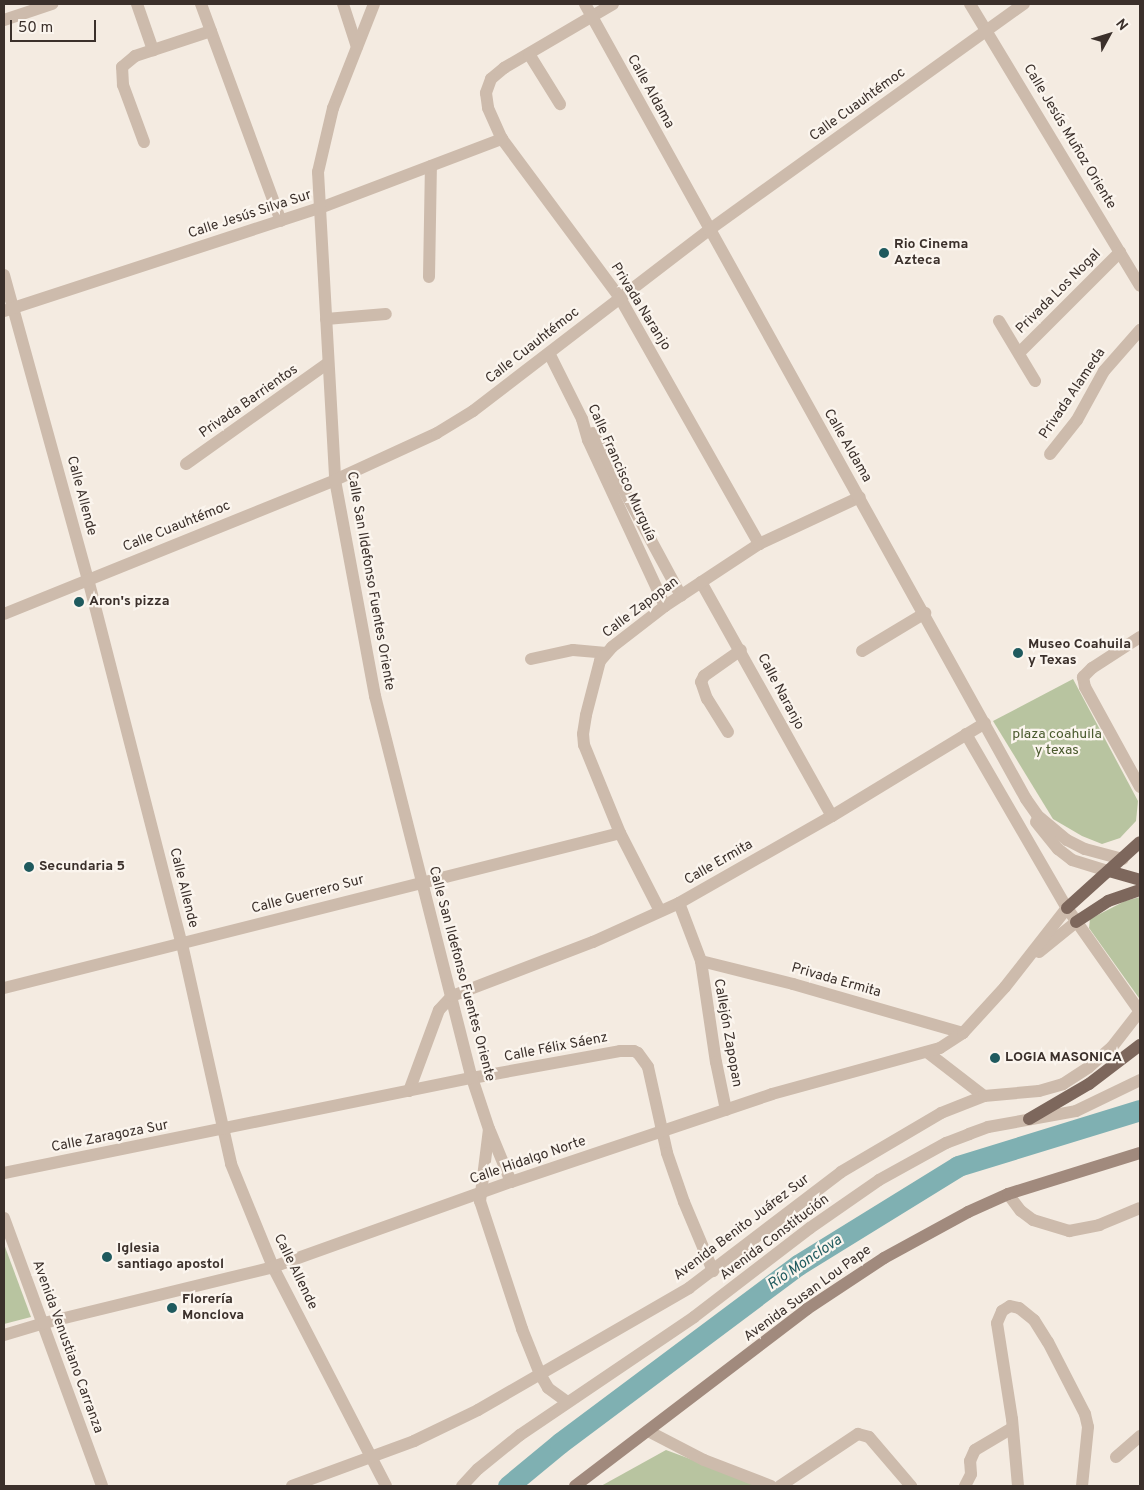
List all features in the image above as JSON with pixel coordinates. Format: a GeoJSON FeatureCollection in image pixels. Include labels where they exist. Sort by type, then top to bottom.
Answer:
{"type":"FeatureCollection","features":[{"type":"Feature","properties":{"kind":"main road"},"geometry":{"type":"LineString","coordinates":[[1067,908],[1140,842]]}},
{"type":"Feature","properties":{"kind":"main road"},"geometry":{"type":"LineString","coordinates":[[1109,871],[1140,880]]}},
{"type":"Feature","properties":{"kind":"main road"},"geometry":{"type":"LineString","coordinates":[[1076,922],[1108,901],[1140,890]]}},
{"type":"Feature","properties":{"kind":"main road"},"geometry":{"type":"LineString","coordinates":[[1130,1054],[1140,1036]]}},
{"type":"Feature","properties":{"kind":"main road"},"geometry":{"type":"LineString","coordinates":[[1029,1119],[1090,1084],[1130,1054],[1140,1044]]}},
{"type":"Feature","properties":{"kind":"main road","name":"Avenida Susan Lou Pape"},"geometry":{"type":"LineString","coordinates":[[575,1486],[850,1280],[933,1230],[1008,1194],[1140,1153]]}},
{"type":"Feature","properties":{"kind":"street"},"geometry":{"type":"LineString","coordinates":[[4,20],[52,4]]}},
{"type":"Feature","properties":{"kind":"street"},"geometry":{"type":"LineString","coordinates":[[137,4],[153,50]]}},
{"type":"Feature","properties":{"kind":"street"},"geometry":{"type":"LineString","coordinates":[[201,4],[281,221]]}},
{"type":"Feature","properties":{"kind":"street"},"geometry":{"type":"LineString","coordinates":[[343,4],[357,47]]}},
{"type":"Feature","properties":{"kind":"street","name":"Calle San Ildefonso Fuentes Oriente"},"geometry":{"type":"LineString","coordinates":[[374,4],[333,108],[318,172],[335,480],[375,696],[472,1078],[489,1129],[510,1182]]}},
{"type":"Feature","properties":{"kind":"street","name":"Calle Aldama"},"geometry":{"type":"LineString","coordinates":[[586,4],[709,230],[925,613],[1026,799],[1038,815],[1067,840],[1085,849],[1123,859]]}},
{"type":"Feature","properties":{"kind":"street"},"geometry":{"type":"LineString","coordinates":[[560,104],[529,54],[613,4]]}},
{"type":"Feature","properties":{"kind":"street","name":"Calle Jesús Muñoz Oriente"},"geometry":{"type":"LineString","coordinates":[[970,4],[1140,286]]}},
{"type":"Feature","properties":{"kind":"street","name":"Calle Cuauhtémoc"},"geometry":{"type":"LineString","coordinates":[[4,614],[335,480],[451,424],[501,390],[709,230],[1024,4]]}},
{"type":"Feature","properties":{"kind":"street"},"geometry":{"type":"LineString","coordinates":[[144,142],[121,76],[122,67],[126,62],[153,50],[211,31]]}},
{"type":"Feature","properties":{"kind":"street","name":"Privada Naranjo"},"geometry":{"type":"LineString","coordinates":[[529,54],[504,68],[491,79],[486,93],[488,108],[502,139],[620,298],[760,544]]}},
{"type":"Feature","properties":{"kind":"street","name":"Calle Jesús Silva Sur"},"geometry":{"type":"LineString","coordinates":[[9,309],[320,208],[502,139]]}},
{"type":"Feature","properties":{"kind":"street"},"geometry":{"type":"LineString","coordinates":[[429,277],[431,166]]}},
{"type":"Feature","properties":{"kind":"street","name":"Privada Los Nogal"},"geometry":{"type":"LineString","coordinates":[[1019,353],[1120,252]]}},
{"type":"Feature","properties":{"kind":"street","name":"Calle Allende"},"geometry":{"type":"LineString","coordinates":[[4,275],[9,309],[88,579],[182,944],[231,1164],[273,1267],[373,1457],[386,1486]]}},
{"type":"Feature","properties":{"kind":"street"},"geometry":{"type":"LineString","coordinates":[[326,320],[386,314]]}},
{"type":"Feature","properties":{"kind":"street","name":"Privada Los Nogal"},"geometry":{"type":"LineString","coordinates":[[999,321],[1035,381]]}},
{"type":"Feature","properties":{"kind":"street","name":"Privada Alameda"},"geometry":{"type":"LineString","coordinates":[[1050,454],[1077,420],[1104,371],[1140,330]]}},
{"type":"Feature","properties":{"kind":"street","name":"Calle Francisco Murguía"},"geometry":{"type":"LineString","coordinates":[[548,353],[582,419],[592,449],[665,606]]}},
{"type":"Feature","properties":{"kind":"street","name":"Privada Barrientos"},"geometry":{"type":"LineString","coordinates":[[186,464],[328,363]]}},
{"type":"Feature","properties":{"kind":"street"},"geometry":{"type":"LineString","coordinates":[[582,419],[602,448],[681,596]]}},
{"type":"Feature","properties":{"kind":"street","name":"Calle Zapopan"},"geometry":{"type":"LineString","coordinates":[[660,911],[620,833],[583,740],[593,681],[600,661],[606,653],[665,606],[760,544],[860,498]]}},
{"type":"Feature","properties":{"kind":"street","name":"Calle Naranjo"},"geometry":{"type":"LineString","coordinates":[[701,582],[741,650],[832,816]]}},
{"type":"Feature","properties":{"kind":"street"},"geometry":{"type":"LineString","coordinates":[[862,651],[925,613]]}},
{"type":"Feature","properties":{"kind":"street"},"geometry":{"type":"LineString","coordinates":[[1140,637],[1084,674],[1084,684],[1140,787]]}},
{"type":"Feature","properties":{"kind":"street"},"geometry":{"type":"LineString","coordinates":[[531,659],[573,650],[606,653]]}},
{"type":"Feature","properties":{"kind":"street"},"geometry":{"type":"LineString","coordinates":[[728,732],[700,684],[702,678],[741,650]]}},
{"type":"Feature","properties":{"kind":"street","name":"Calle Ermita"},"geometry":{"type":"LineString","coordinates":[[452,996],[593,942],[679,903],[832,816],[985,723]]}},
{"type":"Feature","properties":{"kind":"street"},"geometry":{"type":"LineString","coordinates":[[966,734],[1067,908],[1140,1012]]}},
{"type":"Feature","properties":{"kind":"street"},"geometry":{"type":"LineString","coordinates":[[1026,799],[1034,819],[1045,835],[1072,860]]}},
{"type":"Feature","properties":{"kind":"street","name":"Calle Guerrero Sur"},"geometry":{"type":"LineString","coordinates":[[4,988],[182,944],[422,881],[620,833]]}},
{"type":"Feature","properties":{"kind":"street"},"geometry":{"type":"LineString","coordinates":[[1031,847],[1109,871]]}},
{"type":"Feature","properties":{"kind":"street"},"geometry":{"type":"LineString","coordinates":[[679,903],[700,961]]}},
{"type":"Feature","properties":{"kind":"street","name":"Calle Hidalgo Norte"},"geometry":{"type":"LineString","coordinates":[[4,1335],[44,1323],[273,1267],[510,1182],[800,1085],[940,1048],[963,1033],[1028,959],[1052,925],[1067,908]]}},
{"type":"Feature","properties":{"kind":"street","name":"Calle Hidalgo Norte"},"geometry":{"type":"LineString","coordinates":[[1028,959],[1076,922]]}},
{"type":"Feature","properties":{"kind":"street","name":"Privada Ermita"},"geometry":{"type":"LineString","coordinates":[[700,961],[793,984],[963,1033]]}},
{"type":"Feature","properties":{"kind":"street","name":"Callejón Zapopan"},"geometry":{"type":"LineString","coordinates":[[700,961],[716,1062],[726,1110]]}},
{"type":"Feature","properties":{"kind":"street"},"geometry":{"type":"LineString","coordinates":[[409,1091],[439,1010],[452,996]]}},
{"type":"Feature","properties":{"kind":"street","name":"Avenida Benito Juárez Sur"},"geometry":{"type":"LineString","coordinates":[[292,1486],[414,1441],[478,1410],[667,1302],[713,1271],[790,1209],[841,1172],[941,1113],[984,1096],[1039,1091],[1063,1084],[1089,1067],[1112,1048],[1140,1012]]}},
{"type":"Feature","properties":{"kind":"street","name":"Calle Félix Sáenz"},"geometry":{"type":"LineString","coordinates":[[222,1130],[472,1078],[634,1050],[642,1056],[648,1067],[662,1131],[684,1202],[713,1271]]}},
{"type":"Feature","properties":{"kind":"street"},"geometry":{"type":"LineString","coordinates":[[927,1052],[984,1096]]}},
{"type":"Feature","properties":{"kind":"street","name":"Avenida Constitución"},"geometry":{"type":"LineString","coordinates":[[462,1486],[495,1454],[567,1402],[694,1317],[810,1228],[879,1180],[946,1143],[988,1127],[1076,1110],[1140,1080]]}},
{"type":"Feature","properties":{"kind":"street","name":"Calle San Ildefonso Fuentes Oriente"},"geometry":{"type":"LineString","coordinates":[[489,1129],[486,1163],[480,1193],[484,1218],[522,1329],[540,1374],[548,1388],[567,1402]]}},
{"type":"Feature","properties":{"kind":"street","name":"Calle Zaragoza Sur"},"geometry":{"type":"LineString","coordinates":[[4,1173],[222,1130]]}},
{"type":"Feature","properties":{"kind":"street"},"geometry":{"type":"LineString","coordinates":[[1008,1194],[1021,1211],[1033,1220],[1069,1231],[1099,1226],[1140,1208]]}},
{"type":"Feature","properties":{"kind":"street","name":"Avenida Venustiano Carranza"},"geometry":{"type":"LineString","coordinates":[[4,1218],[44,1323],[102,1486]]}},
{"type":"Feature","properties":{"kind":"street"},"geometry":{"type":"LineString","coordinates":[[1018,1486],[997,1323],[1002,1311],[1015,1306],[1034,1320],[1048,1342],[1088,1420],[1087,1453],[1082,1486]]}},
{"type":"Feature","properties":{"kind":"street"},"geometry":{"type":"LineString","coordinates":[[965,1486],[971,1474],[970,1461],[975,1450],[1012,1428]]}},
{"type":"Feature","properties":{"kind":"street"},"geometry":{"type":"LineString","coordinates":[[648,1431],[704,1460],[771,1486]]}},
{"type":"Feature","properties":{"kind":"street"},"geometry":{"type":"LineString","coordinates":[[780,1486],[858,1434],[869,1437],[911,1486]]}},
{"type":"Feature","properties":{"kind":"street"},"geometry":{"type":"LineString","coordinates":[[1116,1457],[1140,1436]]}},
{"type":"Feature","properties":{"kind":"green space","name":"plaza coahuila y texas"},"geometry":{"type":"Polygon","coordinates":[[[1073,679],[1138,801],[1136,821],[1120,838],[1102,844],[1082,836],[1053,819],[993,721],[1073,679]]]}},
{"type":"Feature","properties":{"kind":"green space"},"geometry":{"type":"Polygon","coordinates":[[[1140,897],[1139,998],[1089,928],[1090,919],[1125,901],[1140,897]]]}},
{"type":"Feature","properties":{"kind":"green space"},"geometry":{"type":"Polygon","coordinates":[[[4,1244],[31,1317],[4,1324],[4,1244]]]}},
{"type":"Feature","properties":{"kind":"green space"},"geometry":{"type":"Polygon","coordinates":[[[666,1450],[763,1486],[601,1486],[666,1450]]]}},
{"type":"Feature","properties":{"kind":"waterway","name":"Río Monclova"},"geometry":{"type":"LineString","coordinates":[[508,1486],[560,1443],[798,1265],[958,1166],[1140,1110]]}},
{"type":"Feature","properties":{"kind":"place","name":"Rio Cinema Azteca"},"geometry":{"type":"Point","coordinates":[884,253]}},
{"type":"Feature","properties":{"kind":"place","name":"Aron's pizza"},"geometry":{"type":"Point","coordinates":[79,602]}},
{"type":"Feature","properties":{"kind":"place","name":"Museo Coahuila y Texas"},"geometry":{"type":"Point","coordinates":[1018,653]}},
{"type":"Feature","properties":{"kind":"place","name":"Secundaria 5"},"geometry":{"type":"Point","coordinates":[29,867]}},
{"type":"Feature","properties":{"kind":"place","name":"LOGIA MASONICA"},"geometry":{"type":"Point","coordinates":[995,1058]}},
{"type":"Feature","properties":{"kind":"place","name":"Iglesia santiago apostol"},"geometry":{"type":"Point","coordinates":[107,1257]}},
{"type":"Feature","properties":{"kind":"place","name":"Florería Monclova"},"geometry":{"type":"Point","coordinates":[172,1308]}}]}
